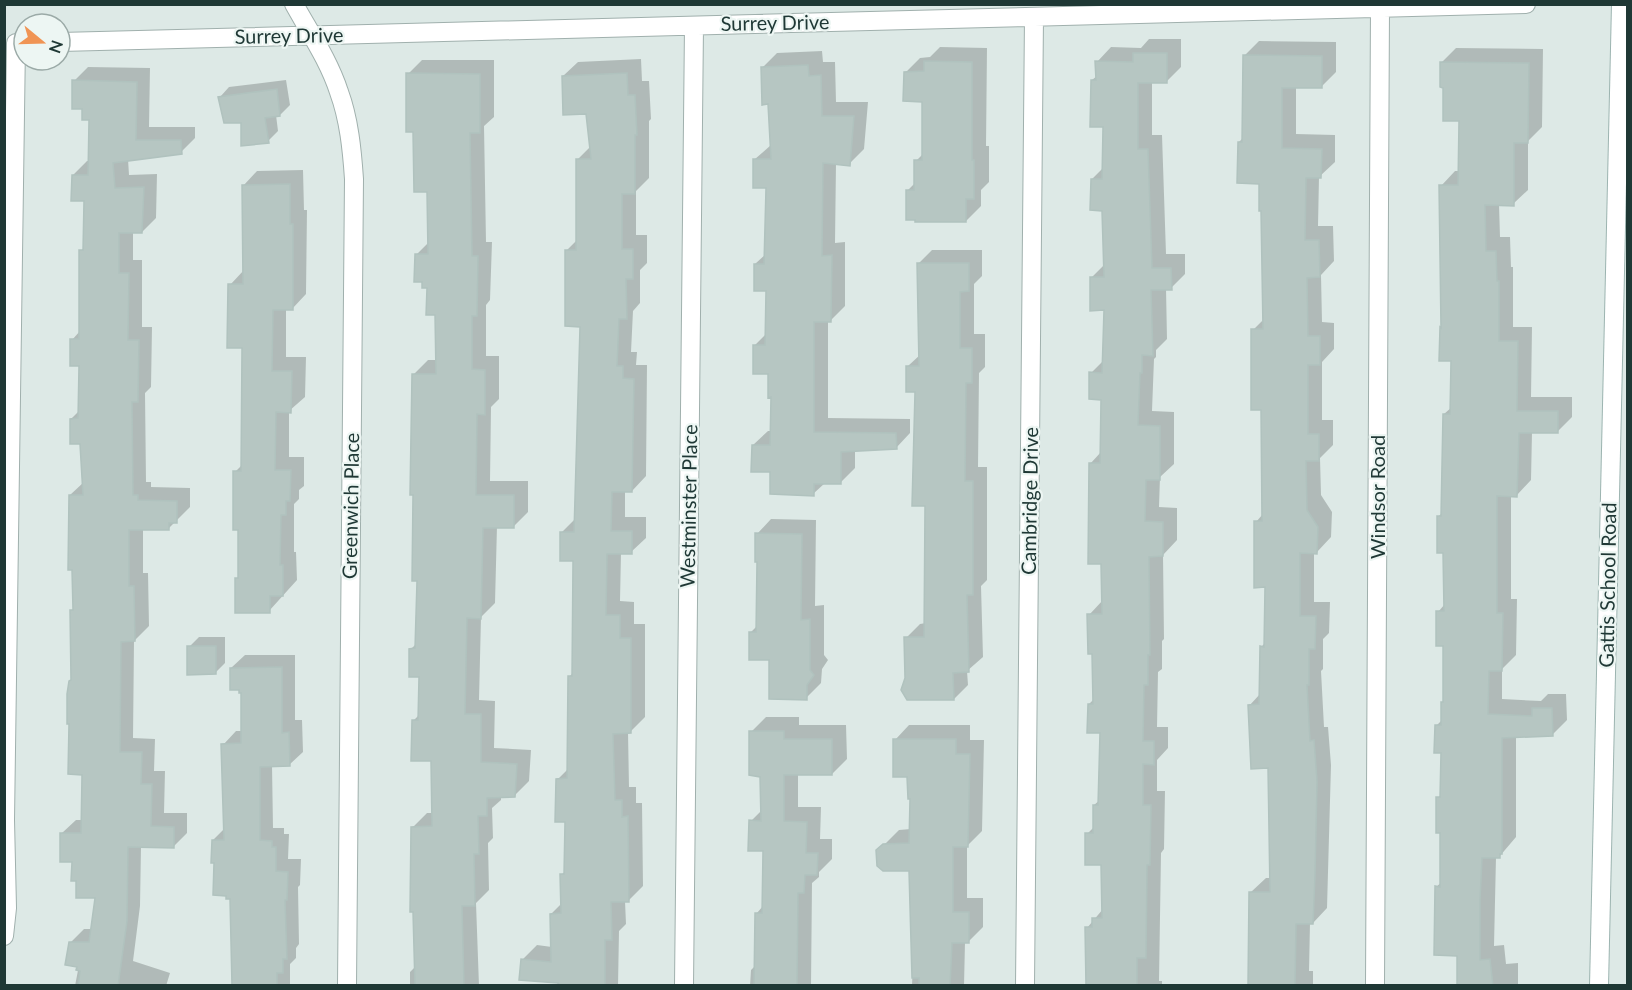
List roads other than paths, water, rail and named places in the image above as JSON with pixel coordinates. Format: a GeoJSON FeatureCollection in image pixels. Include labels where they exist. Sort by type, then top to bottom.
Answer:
{"type":"FeatureCollection","features":[{"type":"Feature","properties":{"kind":"street","name":"Greenwich Place"},"geometry":{"type":"LineString","coordinates":[[294,4],[332,72],[340,92],[346,114],[354,179],[347,986]]}},
{"type":"Feature","properties":{"kind":"street","name":"Surrey Drive"},"geometry":{"type":"LineString","coordinates":[[72,42],[1526,4]]}},
{"type":"Feature","properties":{"kind":"street","name":"Gattis School Road"},"geometry":{"type":"LineString","coordinates":[[1599,986],[1621,4]]}},
{"type":"Feature","properties":{"kind":"street","name":"Windsor Road"},"geometry":{"type":"LineString","coordinates":[[1375,986],[1380,8]]}},
{"type":"Feature","properties":{"kind":"street","name":"Cambridge Drive"},"geometry":{"type":"LineString","coordinates":[[1025,986],[1034,17]]}},
{"type":"Feature","properties":{"kind":"street","name":"Westminster Place"},"geometry":{"type":"LineString","coordinates":[[684,986],[694,26]]}},
{"type":"Feature","properties":{"kind":"street"},"geometry":{"type":"LineString","coordinates":[[4,936],[7,908],[5,820],[15,72]]}}]}
